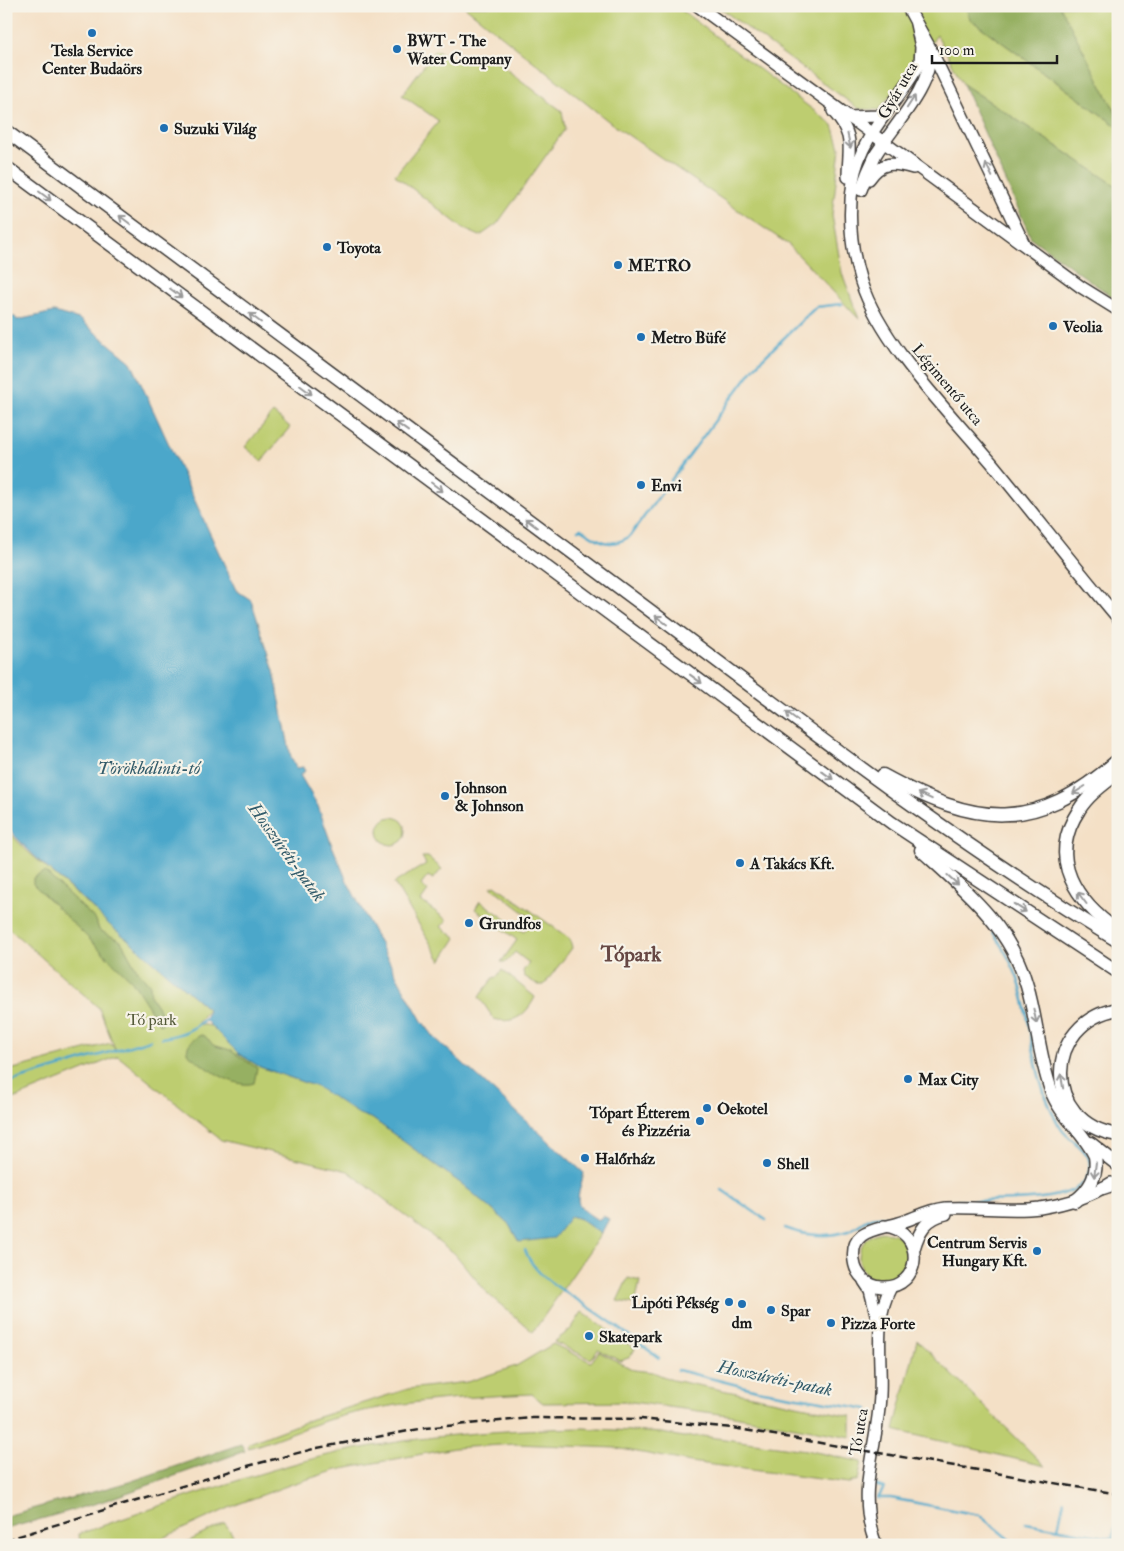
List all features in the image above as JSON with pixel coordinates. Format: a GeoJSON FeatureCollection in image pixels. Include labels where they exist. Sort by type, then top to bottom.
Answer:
{"type":"FeatureCollection","features":[{"type":"Feature","properties":{"kind":"highway"},"geometry":{"type":"LineString","coordinates":[[6,131],[831,746],[987,858],[1049,900],[1118,941]]}},
{"type":"Feature","properties":{"kind":"highway"},"geometry":{"type":"LineString","coordinates":[[6,167],[892,823],[1118,972]]}},
{"type":"Feature","properties":{"kind":"highway"},"geometry":{"type":"LineString","coordinates":[[831,746],[908,789],[942,804],[970,812],[992,815],[1025,812],[1055,803],[1091,782],[1118,760]]}},
{"type":"Feature","properties":{"kind":"highway"},"geometry":{"type":"LineString","coordinates":[[1118,773],[1092,795],[1079,810],[1070,829],[1066,860],[1068,874],[1079,895],[1097,915],[1118,931]]}},
{"type":"Feature","properties":{"kind":"highway"},"geometry":{"type":"LineString","coordinates":[[892,823],[972,896],[1007,940],[1027,984],[1051,1090],[1066,1118],[1095,1156],[1096,1169],[1089,1188],[1075,1201]]}},
{"type":"Feature","properties":{"kind":"highway"},"geometry":{"type":"LineString","coordinates":[[1118,1009],[1095,1016],[1076,1031],[1066,1048],[1060,1070],[1065,1097],[1074,1112],[1092,1127],[1118,1135]]}},
{"type":"Feature","properties":{"kind":"highway"},"geometry":{"type":"LineString","coordinates":[[1082,1137],[1118,1165]]}},
{"type":"Feature","properties":{"kind":"highway"},"geometry":{"type":"LineString","coordinates":[[1103,1188],[1118,1181]]}},
{"type":"Feature","properties":{"kind":"main road"},"geometry":{"type":"LineString","coordinates":[[698,6],[1025,246],[1118,310]]}},
{"type":"Feature","properties":{"kind":"main road","name":"Gyár utca"},"geometry":{"type":"LineString","coordinates":[[884,143],[928,75],[931,62],[930,48],[907,6]]}},
{"type":"Feature","properties":{"kind":"main road","name":"Gyár utca"},"geometry":{"type":"LineString","coordinates":[[872,134],[920,63],[921,48],[916,24]]}},
{"type":"Feature","properties":{"kind":"main road"},"geometry":{"type":"LineString","coordinates":[[930,48],[1025,246]]}},
{"type":"Feature","properties":{"kind":"main road"},"geometry":{"type":"LineString","coordinates":[[824,100],[841,120],[850,145],[848,174],[850,224]]}},
{"type":"Feature","properties":{"kind":"main road"},"geometry":{"type":"LineString","coordinates":[[848,117],[878,116],[889,109]]}},
{"type":"Feature","properties":{"kind":"main road","name":"Légimentő utca"},"geometry":{"type":"LineString","coordinates":[[872,134],[860,155],[853,181],[850,224],[861,283],[882,326],[903,357],[1027,505],[1118,618]]}},
{"type":"Feature","properties":{"kind":"main road"},"geometry":{"type":"LineString","coordinates":[[850,224],[872,163],[884,143]]}},
{"type":"Feature","properties":{"kind":"main road"},"geometry":{"type":"LineString","coordinates":[[861,190],[875,170],[886,164],[919,169]]}},
{"type":"Feature","properties":{"kind":"main road"},"geometry":{"type":"LineString","coordinates":[[987,217],[996,211],[1003,200]]}},
{"type":"Feature","properties":{"kind":"main road"},"geometry":{"type":"LineString","coordinates":[[884,1226],[901,1231],[909,1239],[914,1249],[915,1261],[911,1273],[902,1282],[891,1287],[876,1287],[863,1280],[854,1262],[856,1244],[867,1231],[932,1210],[947,1208],[970,1210],[1034,1209],[1075,1201],[1103,1188]]}},
{"type":"Feature","properties":{"kind":"main road"},"geometry":{"type":"LineString","coordinates":[[914,1249],[920,1230],[929,1221],[937,1216],[970,1210]]}},
{"type":"Feature","properties":{"kind":"main road","name":"Tó utca"},"geometry":{"type":"LineString","coordinates":[[863,1280],[870,1290],[879,1324]]}},
{"type":"Feature","properties":{"kind":"main road","name":"Tó utca"},"geometry":{"type":"LineString","coordinates":[[876,1544],[866,1511],[866,1490],[880,1396],[879,1324],[883,1303],[891,1287]]}},
{"type":"Feature","properties":{"kind":"green space"},"geometry":{"type":"Polygon","coordinates":[[[464,6],[676,6],[833,125],[840,148],[832,215],[842,273],[859,319],[789,245],[612,124],[464,6]]]}},
{"type":"Feature","properties":{"kind":"green space"},"geometry":{"type":"Polygon","coordinates":[[[717,6],[965,6],[970,19],[1118,127],[1118,187],[963,84],[937,35],[879,110],[859,109],[717,6]]]}},
{"type":"Feature","properties":{"kind":"green space"},"geometry":{"type":"Polygon","coordinates":[[[965,6],[1060,6],[1118,117],[1118,127],[970,19],[965,6]]]}},
{"type":"Feature","properties":{"kind":"green space"},"geometry":{"type":"Polygon","coordinates":[[[1060,6],[1118,6],[1118,117],[1062,12],[1060,6]]]}},
{"type":"Feature","properties":{"kind":"green space"},"geometry":{"type":"Polygon","coordinates":[[[435,50],[455,60],[491,58],[562,111],[565,129],[497,224],[480,236],[464,229],[395,175],[439,121],[402,95],[435,50]]]}},
{"type":"Feature","properties":{"kind":"green space"},"geometry":{"type":"Polygon","coordinates":[[[963,84],[1118,187],[1118,301],[1031,238],[963,84]]]}},
{"type":"Feature","properties":{"kind":"green space"},"geometry":{"type":"Polygon","coordinates":[[[273,413],[290,427],[262,461],[245,447],[273,413]]]}},
{"type":"Feature","properties":{"kind":"green space"},"geometry":{"type":"Polygon","coordinates":[[[392,817],[402,821],[406,831],[402,841],[392,845],[382,841],[378,831],[382,821],[392,817]]]}},
{"type":"Feature","properties":{"kind":"green space","name":"Tó park"},"geometry":{"type":"Polygon","coordinates":[[[6,829],[26,850],[208,1009],[197,1024],[211,1026],[239,1054],[260,1067],[317,1087],[373,1119],[463,1185],[508,1223],[519,1242],[571,1216],[580,1219],[601,1234],[533,1332],[488,1294],[455,1254],[348,1171],[221,1140],[118,1056],[6,1102],[6,1071],[111,1043],[116,1051],[99,1008],[6,926],[6,829]]]}},
{"type":"Feature","properties":{"kind":"green space"},"geometry":{"type":"Polygon","coordinates":[[[422,857],[428,857],[442,869],[433,879],[428,876],[421,885],[428,891],[421,901],[447,920],[441,927],[456,938],[441,961],[394,883],[426,864],[422,857]]]}},
{"type":"Feature","properties":{"kind":"green space"},"geometry":{"type":"Polygon","coordinates":[[[45,872],[96,920],[99,930],[121,941],[137,970],[150,985],[151,997],[166,1020],[160,1025],[132,981],[33,884],[33,878],[45,872]]]}},
{"type":"Feature","properties":{"kind":"green space"},"geometry":{"type":"Polygon","coordinates":[[[495,885],[570,939],[572,948],[544,985],[538,985],[524,976],[523,971],[529,963],[515,952],[506,962],[501,962],[517,940],[475,909],[480,901],[524,932],[533,919],[491,887],[495,885]]]}},
{"type":"Feature","properties":{"kind":"green space"},"geometry":{"type":"Polygon","coordinates":[[[502,970],[535,997],[524,1013],[514,1019],[494,1019],[479,997],[494,977],[496,978],[502,970]]]}},
{"type":"Feature","properties":{"kind":"green space"},"geometry":{"type":"Polygon","coordinates":[[[201,1035],[205,1036],[213,1045],[230,1050],[257,1068],[254,1083],[246,1084],[228,1080],[210,1070],[187,1053],[191,1042],[201,1035]]]}},
{"type":"Feature","properties":{"kind":"green space"},"geometry":{"type":"Polygon","coordinates":[[[879,1232],[889,1232],[902,1239],[909,1252],[909,1262],[902,1275],[889,1282],[879,1282],[870,1278],[863,1271],[859,1262],[859,1252],[863,1243],[870,1236],[879,1232]]]}},
{"type":"Feature","properties":{"kind":"green space"},"geometry":{"type":"Polygon","coordinates":[[[628,1278],[640,1281],[635,1304],[617,1301],[628,1278]]]}},
{"type":"Feature","properties":{"kind":"green space","name":"Skatepark"},"geometry":{"type":"Polygon","coordinates":[[[582,1312],[635,1349],[630,1357],[621,1361],[598,1350],[591,1359],[554,1342],[571,1329],[582,1312]]]}},
{"type":"Feature","properties":{"kind":"green space"},"geometry":{"type":"Polygon","coordinates":[[[917,1340],[1045,1466],[894,1430],[917,1340]]]}},
{"type":"Feature","properties":{"kind":"green space"},"geometry":{"type":"Polygon","coordinates":[[[553,1344],[591,1362],[599,1352],[634,1370],[653,1372],[672,1380],[851,1416],[851,1437],[728,1415],[632,1402],[543,1403],[532,1394],[436,1400],[389,1406],[330,1419],[248,1448],[249,1443],[312,1419],[408,1389],[467,1382],[516,1366],[553,1344]]]}},
{"type":"Feature","properties":{"kind":"green space"},"geometry":{"type":"Polygon","coordinates":[[[583,1428],[662,1433],[683,1437],[702,1436],[806,1450],[862,1462],[858,1480],[849,1483],[691,1462],[616,1448],[516,1444],[454,1448],[337,1470],[292,1484],[238,1504],[147,1545],[80,1545],[79,1534],[219,1486],[338,1453],[442,1436],[583,1428]]]}},
{"type":"Feature","properties":{"kind":"green space"},"geometry":{"type":"Polygon","coordinates":[[[241,1444],[245,1451],[101,1502],[6,1529],[6,1516],[129,1482],[241,1444]]]}},
{"type":"Feature","properties":{"kind":"green space"},"geometry":{"type":"Polygon","coordinates":[[[225,1523],[236,1540],[227,1545],[181,1545],[225,1523]]]}},
{"type":"Feature","properties":{"kind":"water","name":"Törökbálinti-tó"},"geometry":{"type":"Polygon","coordinates":[[[6,287],[8,314],[17,320],[54,312],[79,319],[131,362],[236,590],[251,600],[274,671],[291,757],[296,768],[303,767],[305,771],[300,775],[318,806],[347,881],[400,982],[422,1021],[435,1038],[584,1173],[578,1201],[583,1210],[598,1220],[603,1216],[609,1219],[601,1234],[580,1219],[571,1216],[554,1238],[519,1242],[508,1223],[463,1185],[373,1119],[359,1114],[317,1087],[260,1067],[239,1054],[205,1020],[208,1009],[109,924],[34,856],[6,826],[6,287]]]}},
{"type":"Feature","properties":{"kind":"waterway"},"geometry":{"type":"LineString","coordinates":[[578,530],[581,529],[599,540],[610,543],[622,541],[629,537],[756,365],[816,307],[842,304]]}},
{"type":"Feature","properties":{"kind":"waterway"},"geometry":{"type":"LineString","coordinates":[[785,1228],[801,1233],[832,1235],[848,1231],[871,1218],[894,1217],[943,1202],[1044,1198],[1077,1188],[1086,1179],[1090,1162],[1083,1150],[1062,1130],[1050,1107],[1036,1065],[1019,982],[1011,962],[993,932]]}},
{"type":"Feature","properties":{"kind":"waterway"},"geometry":{"type":"LineString","coordinates":[[162,1038],[186,1032],[206,1018]]}},
{"type":"Feature","properties":{"kind":"waterway"},"geometry":{"type":"LineString","coordinates":[[6,1083],[150,1040]]}},
{"type":"Feature","properties":{"kind":"waterway"},"geometry":{"type":"LineString","coordinates":[[722,1190],[766,1220]]}},
{"type":"Feature","properties":{"kind":"waterway","name":"Hosszúréti-patak"},"geometry":{"type":"LineString","coordinates":[[525,1250],[530,1260],[543,1276],[659,1358]]}},
{"type":"Feature","properties":{"kind":"waterway","name":"Hosszúréti-patak"},"geometry":{"type":"LineString","coordinates":[[678,1370],[757,1390],[868,1409]]}},
{"type":"Feature","properties":{"kind":"waterway","name":"Hosszúréti-patak"},"geometry":{"type":"LineString","coordinates":[[872,1484],[884,1488],[878,1498],[891,1498],[979,1515],[1016,1545]]}},
{"type":"Feature","properties":{"kind":"waterway"},"geometry":{"type":"LineString","coordinates":[[1058,1528],[1064,1501]]}},
{"type":"Feature","properties":{"kind":"waterway"},"geometry":{"type":"LineString","coordinates":[[1113,1538],[1118,1511]]}},
{"type":"Feature","properties":{"kind":"waterway"},"geometry":{"type":"LineString","coordinates":[[1026,1523],[1118,1539]]}},
{"type":"Feature","properties":{"kind":"railway"},"geometry":{"type":"LineString","coordinates":[[6,1540],[244,1467],[317,1448],[425,1428],[532,1418],[641,1419],[733,1428],[1118,1494]]}},
{"type":"Feature","properties":{"kind":"place","name":"Tesla Service Center Budaörs"},"geometry":{"type":"Point","coordinates":[92,33]}},
{"type":"Feature","properties":{"kind":"place","name":"BWT - The Water Company"},"geometry":{"type":"Point","coordinates":[397,49]}},
{"type":"Feature","properties":{"kind":"place","name":"Suzuki Világ"},"geometry":{"type":"Point","coordinates":[164,128]}},
{"type":"Feature","properties":{"kind":"place","name":"Toyota"},"geometry":{"type":"Point","coordinates":[327,247]}},
{"type":"Feature","properties":{"kind":"place","name":"METRO"},"geometry":{"type":"Point","coordinates":[618,265]}},
{"type":"Feature","properties":{"kind":"place","name":"Veolia"},"geometry":{"type":"Point","coordinates":[1053,326]}},
{"type":"Feature","properties":{"kind":"place","name":"Metro Büfé"},"geometry":{"type":"Point","coordinates":[641,337]}},
{"type":"Feature","properties":{"kind":"place","name":"Envi"},"geometry":{"type":"Point","coordinates":[641,485]}},
{"type":"Feature","properties":{"kind":"place","name":"Johnson & Johnson"},"geometry":{"type":"Point","coordinates":[445,796]}},
{"type":"Feature","properties":{"kind":"place","name":"A Takács Kft."},"geometry":{"type":"Point","coordinates":[740,863]}},
{"type":"Feature","properties":{"kind":"place","name":"Grundfos"},"geometry":{"type":"Point","coordinates":[469,923]}},
{"type":"Feature","properties":{"kind":"place","name":"Max City"},"geometry":{"type":"Point","coordinates":[908,1079]}},
{"type":"Feature","properties":{"kind":"place","name":"Oekotel"},"geometry":{"type":"Point","coordinates":[707,1108]}},
{"type":"Feature","properties":{"kind":"place","name":"Tópart Étterem és Pizzéria"},"geometry":{"type":"Point","coordinates":[700,1121]}},
{"type":"Feature","properties":{"kind":"place","name":"Halőrház"},"geometry":{"type":"Point","coordinates":[585,1158]}},
{"type":"Feature","properties":{"kind":"place","name":"Shell"},"geometry":{"type":"Point","coordinates":[767,1163]}},
{"type":"Feature","properties":{"kind":"place","name":"Centrum Servis Hungary Kft."},"geometry":{"type":"Point","coordinates":[1037,1251]}},
{"type":"Feature","properties":{"kind":"place","name":"Lipóti Pékség"},"geometry":{"type":"Point","coordinates":[729,1302]}},
{"type":"Feature","properties":{"kind":"place","name":"dm"},"geometry":{"type":"Point","coordinates":[742,1304]}},
{"type":"Feature","properties":{"kind":"place","name":"Spar"},"geometry":{"type":"Point","coordinates":[771,1310]}},
{"type":"Feature","properties":{"kind":"place","name":"Pizza Forte"},"geometry":{"type":"Point","coordinates":[831,1323]}},
{"type":"Feature","properties":{"kind":"place","name":"Skatepark"},"geometry":{"type":"Point","coordinates":[589,1336]}},
{"type":"Feature","properties":{"kind":"district","name":"Tópark"},"geometry":{"type":"Point","coordinates":[631,954]}}]}
